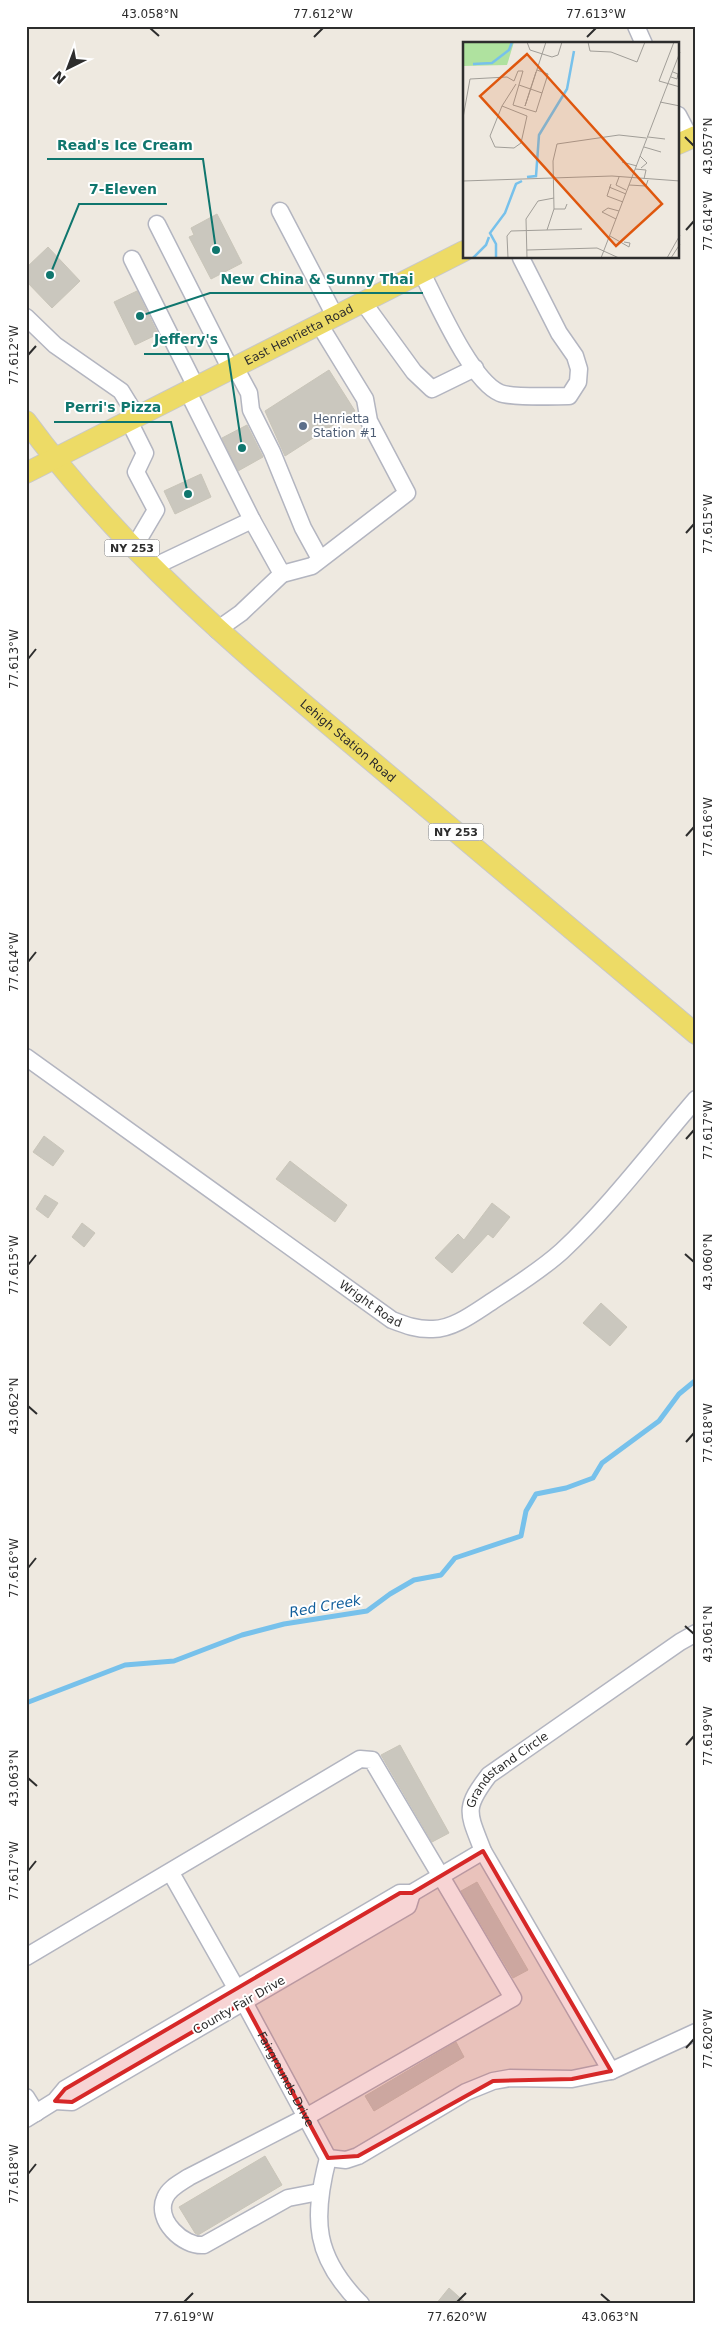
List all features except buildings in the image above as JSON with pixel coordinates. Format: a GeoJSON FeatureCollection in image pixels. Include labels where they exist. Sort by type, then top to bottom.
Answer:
{"type":"FeatureCollection","features":[{"type":"Feature","properties":{"kind":"main road","name":"East Henrietta Road"},"geometry":{"type":"LineString","coordinates":[[26,474],[463,252]]}},
{"type":"Feature","properties":{"kind":"main road","name":"Lehigh Station Road"},"geometry":{"type":"LineString","coordinates":[[26,421],[54,460],[133,549],[217,630],[696,1034]]}},
{"type":"Feature","properties":{"kind":"street"},"geometry":{"type":"LineString","coordinates":[[636,26],[643,42]]}},
{"type":"Feature","properties":{"kind":"street"},"geometry":{"type":"LineString","coordinates":[[680,120],[688,139]]}},
{"type":"Feature","properties":{"kind":"street"},"geometry":{"type":"LineString","coordinates":[[217,630],[241,612],[282,574],[312,566],[407,493],[369,420],[364,399],[327,320],[280,211]]}},
{"type":"Feature","properties":{"kind":"street"},"geometry":{"type":"LineString","coordinates":[[157,224],[233,368],[250,393],[251,410],[272,452],[303,528],[320,559]]}},
{"type":"Feature","properties":{"kind":"street"},"geometry":{"type":"LineString","coordinates":[[132,259],[252,520],[282,574]]}},
{"type":"Feature","properties":{"kind":"street"},"geometry":{"type":"LineString","coordinates":[[422,273],[466,358],[491,388],[502,394],[569,396],[578,382],[579,369],[574,356],[559,333],[522,259]]}},
{"type":"Feature","properties":{"kind":"street"},"geometry":{"type":"LineString","coordinates":[[363,302],[414,372],[432,389],[475,368]]}},
{"type":"Feature","properties":{"kind":"street"},"geometry":{"type":"LineString","coordinates":[[26,316],[54,345],[122,392],[145,453],[136,472],[156,510],[133,549]]}},
{"type":"Feature","properties":{"kind":"street"},"geometry":{"type":"LineString","coordinates":[[153,568],[252,520]]}},
{"type":"Feature","properties":{"kind":"street","name":"Wright Road"},"geometry":{"type":"LineString","coordinates":[[26,1057],[392,1320],[412,1327],[433,1330],[453,1324],[477,1311],[529,1277],[562,1251],[596,1216],[696,1099]]}},
{"type":"Feature","properties":{"kind":"street","name":"Grandstand Circle"},"geometry":{"type":"LineString","coordinates":[[611,2071],[483,1851],[469,1815],[473,1796],[489,1775],[680,1642],[696,1633]]}},
{"type":"Feature","properties":{"kind":"street"},"geometry":{"type":"LineString","coordinates":[[26,1957],[171,1873],[360,1759],[372,1760],[427,1850],[440,1878],[513,1998],[306,2117],[189,2177],[173,2187],[166,2196],[164,2210],[170,2225],[181,2239],[195,2246],[204,2245],[288,2198],[320,2192]]}},
{"type":"Feature","properties":{"kind":"street","name":"County Fair Drive"},"geometry":{"type":"LineString","coordinates":[[31,2116],[55,2101],[72,2102],[240,1996],[408,1906],[412,1893],[483,1851]]}},
{"type":"Feature","properties":{"kind":"street","name":"Fairgrounds Drive"},"geometry":{"type":"LineString","coordinates":[[171,1873],[328,2158]]}},
{"type":"Feature","properties":{"kind":"street"},"geometry":{"type":"LineString","coordinates":[[361,2304],[338,2278],[326,2256],[319,2224],[320,2192],[328,2158],[346,2160],[358,2156],[466,2092],[492,2081],[510,2078],[572,2079],[611,2071],[696,2032]]}},
{"type":"Feature","properties":{"kind":"street"},"geometry":{"type":"LineString","coordinates":[[26,2097],[31,2116]]}},
{"type":"Feature","properties":{"kind":"highlighted area"},"geometry":{"type":"Polygon","coordinates":[[[483,1851],[611,2071],[572,2079],[493,2081],[358,2156],[328,2158],[244,2002],[72,2102],[55,2101],[65,2089],[400,1893],[412,1893],[483,1851]]]}},
{"type":"Feature","properties":{"kind":"waterway","name":"Red Creek"},"geometry":{"type":"LineString","coordinates":[[26,1703],[125,1665],[174,1661],[242,1635],[284,1624],[367,1611],[390,1594],[414,1580],[441,1575],[455,1558],[521,1536],[526,1511],[536,1494],[566,1488],[593,1478],[602,1463],[659,1421],[679,1394],[696,1380]]}},
{"type":"Feature","properties":{"kind":"place","name":"Read's Ice Cream"},"geometry":{"type":"Point","coordinates":[216,250]}},
{"type":"Feature","properties":{"kind":"place","name":"7-Eleven"},"geometry":{"type":"Point","coordinates":[50,275]}},
{"type":"Feature","properties":{"kind":"place","name":"New China & Sunny Thai"},"geometry":{"type":"Point","coordinates":[140,316]}},
{"type":"Feature","properties":{"kind":"place","name":"Henrietta Station #1"},"geometry":{"type":"Point","coordinates":[303,426]}},
{"type":"Feature","properties":{"kind":"place","name":"Jeffery's"},"geometry":{"type":"Point","coordinates":[242,448]}},
{"type":"Feature","properties":{"kind":"place","name":"Perri's Pizza"},"geometry":{"type":"Point","coordinates":[188,494]}}]}
